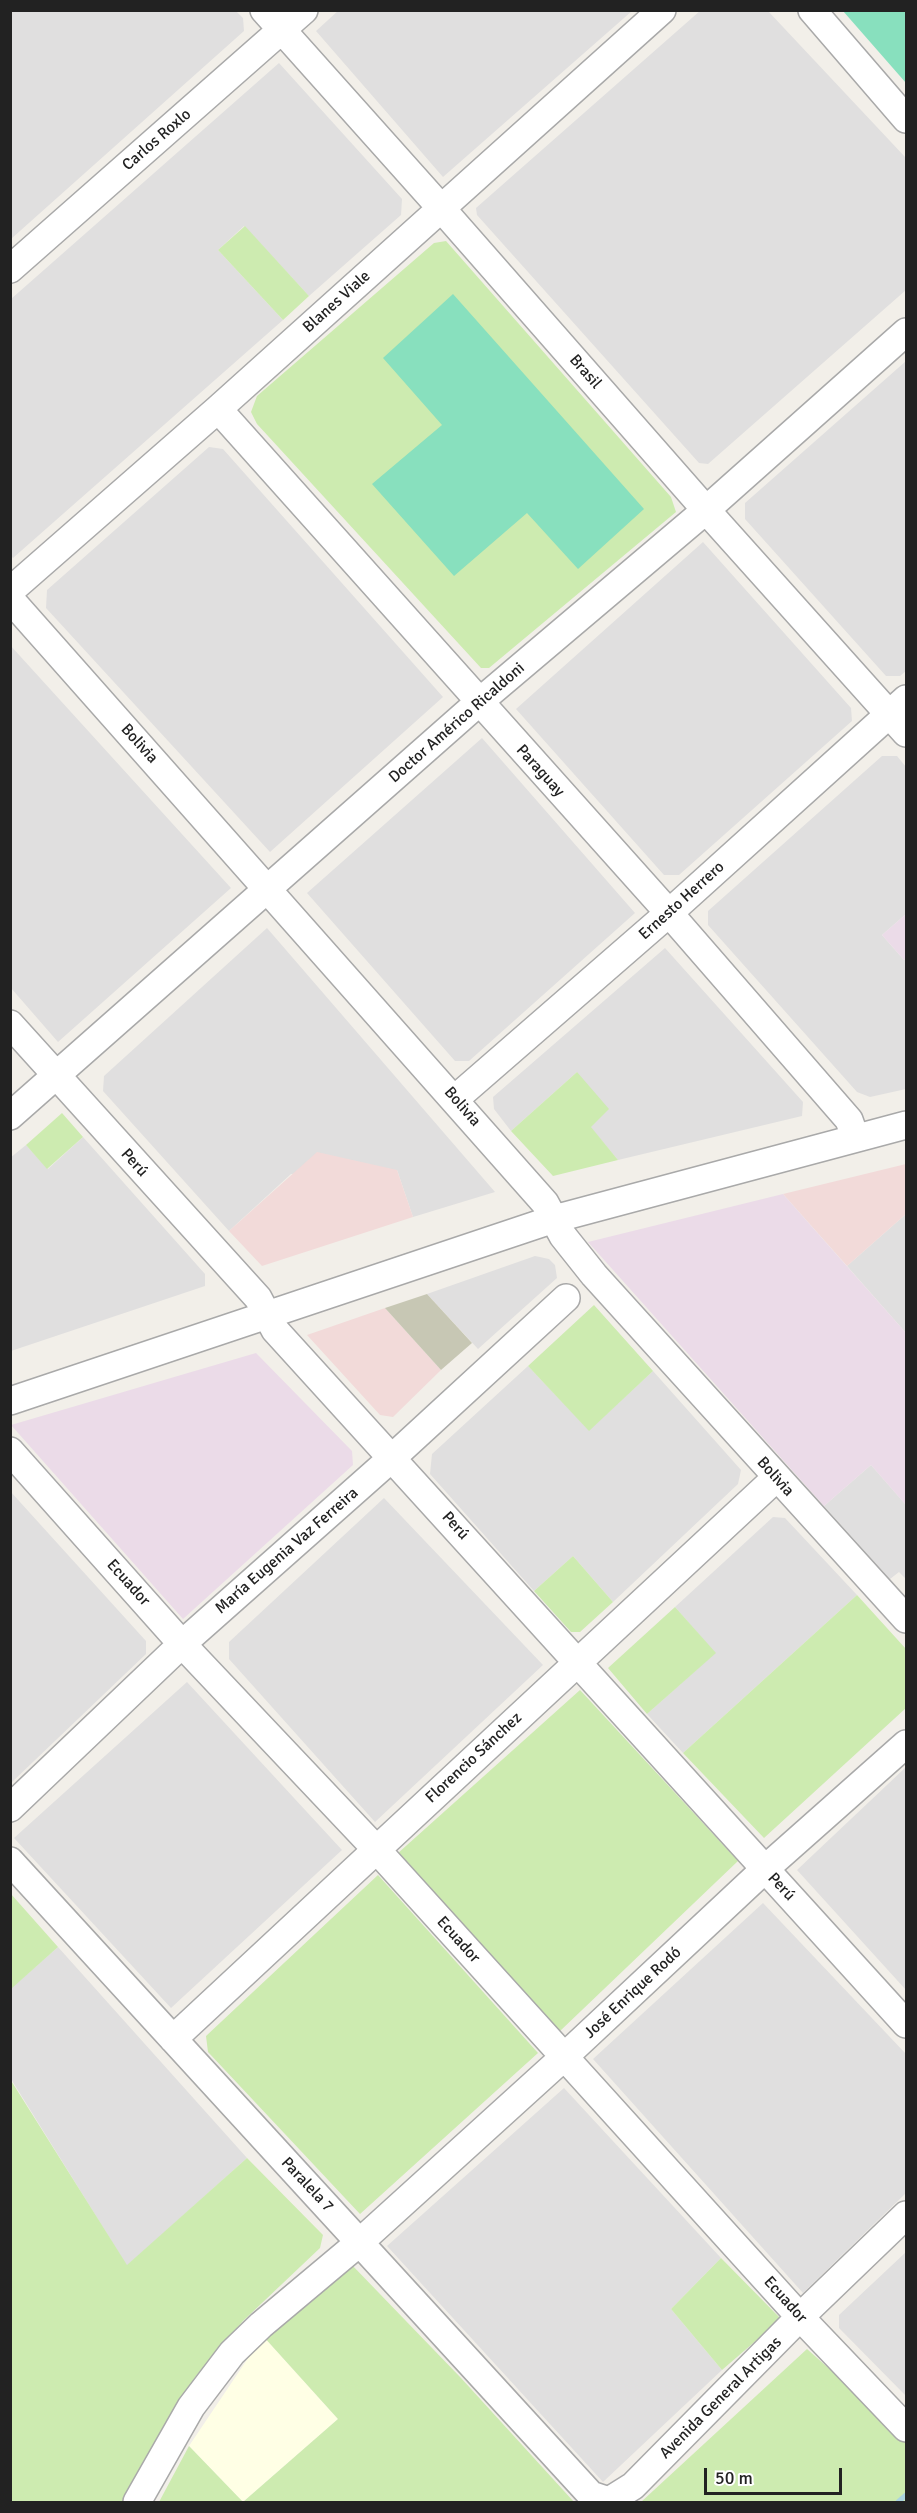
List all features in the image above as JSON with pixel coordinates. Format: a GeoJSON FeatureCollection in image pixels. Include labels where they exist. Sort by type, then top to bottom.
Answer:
{"type":"FeatureCollection","features":[{"type":"Feature","properties":{"kind":"street","name":"Brasil"},"geometry":{"type":"LineString","coordinates":[[264,10],[706,510],[901,715]]}},
{"type":"Feature","properties":{"kind":"street","name":"Carlos Roxlo"},"geometry":{"type":"LineString","coordinates":[[10,269],[304,10]]}},
{"type":"Feature","properties":{"kind":"street","name":"Blanes Viale"},"geometry":{"type":"LineString","coordinates":[[10,591],[218,410],[662,10]]}},
{"type":"Feature","properties":{"kind":"street"},"geometry":{"type":"LineString","coordinates":[[812,10],[906,119]]}},
{"type":"Feature","properties":{"kind":"street","name":"Doctor Américo Ricaldoni"},"geometry":{"type":"LineString","coordinates":[[10,1116],[269,890],[478,703],[706,510],[906,332]]}},
{"type":"Feature","properties":{"kind":"street","name":"Paraguay"},"geometry":{"type":"LineString","coordinates":[[218,410],[478,703],[669,913],[849,1120],[855,1137]]}},
{"type":"Feature","properties":{"kind":"street","name":"Bolivia"},"geometry":{"type":"LineString","coordinates":[[10,599],[545,1203],[562,1236],[594,1275],[906,1619]]}},
{"type":"Feature","properties":{"kind":"street","name":"Ernesto Herrero"},"geometry":{"type":"LineString","coordinates":[[455,1099],[901,715]]}},
{"type":"Feature","properties":{"kind":"street","name":"Perú"},"geometry":{"type":"LineString","coordinates":[[10,1024],[258,1298],[275,1330],[393,1457],[906,2024]]}},
{"type":"Feature","properties":{"kind":"street"},"geometry":{"type":"LineString","coordinates":[[10,1401],[554,1219],[906,1125]]}},
{"type":"Feature","properties":{"kind":"street","name":"María Eugenia Vaz Ferreira"},"geometry":{"type":"LineString","coordinates":[[10,1808],[182,1644],[393,1457],[566,1298]]}},
{"type":"Feature","properties":{"kind":"street","name":"Ecuador"},"geometry":{"type":"LineString","coordinates":[[10,1451],[182,1644],[376,1849],[800,2317],[906,2428]]}},
{"type":"Feature","properties":{"kind":"street","name":"Florencio Sánchez"},"geometry":{"type":"LineString","coordinates":[[173,2039],[776,1478]]}},
{"type":"Feature","properties":{"kind":"street","name":"José Enrique Rodó"},"geometry":{"type":"LineString","coordinates":[[137,2502],[191,2407],[232,2353],[261,2325],[360,2242],[564,2057],[765,1869],[906,1744]]}},
{"type":"Feature","properties":{"kind":"street","name":"Paralela 7"},"geometry":{"type":"LineString","coordinates":[[10,1861],[591,2495],[609,2501]]}},
{"type":"Feature","properties":{"kind":"street","name":"Avenida General Artigas"},"geometry":{"type":"LineString","coordinates":[[609,2501],[633,2486],[800,2317],[906,2215]]}},
{"type":"Feature","properties":{"kind":"shaded area"},"geometry":{"type":"Polygon","coordinates":[[[11,10],[236,11],[243,18],[244,31],[11,239],[11,10]]]}},
{"type":"Feature","properties":{"kind":"shaded area"},"geometry":{"type":"Polygon","coordinates":[[[339,10],[632,11],[443,177],[316,31],[339,10]]]}},
{"type":"Feature","properties":{"kind":"shaded area"},"geometry":{"type":"Polygon","coordinates":[[[701,10],[768,11],[906,158],[906,290],[708,464],[699,463],[477,215],[476,208],[701,10]]]}},
{"type":"Feature","properties":{"kind":"shaded area"},"geometry":{"type":"Polygon","coordinates":[[[279,63],[402,199],[401,215],[309,296],[244,226],[218,250],[283,320],[13,558],[11,556],[11,299],[279,63]]]}},
{"type":"Feature","properties":{"kind":"shaded area"},"geometry":{"type":"Polygon","coordinates":[[[906,361],[906,671],[900,676],[886,676],[745,519],[745,503],[906,361]]]}},
{"type":"Feature","properties":{"kind":"shaded area"},"geometry":{"type":"Polygon","coordinates":[[[209,447],[223,449],[443,697],[270,852],[46,608],[47,590],[209,447]]]}},
{"type":"Feature","properties":{"kind":"shaded area"},"geometry":{"type":"Polygon","coordinates":[[[703,542],[851,708],[852,721],[679,875],[664,875],[516,709],[703,542]]]}},
{"type":"Feature","properties":{"kind":"shaded area"},"geometry":{"type":"Polygon","coordinates":[[[10,645],[231,888],[58,1042],[11,988],[10,645]]]}},
{"type":"Feature","properties":{"kind":"shaded area"},"geometry":{"type":"Polygon","coordinates":[[[482,738],[635,913],[469,1061],[455,1061],[307,893],[482,738]]]}},
{"type":"Feature","properties":{"kind":"shaded area"},"geometry":{"type":"Polygon","coordinates":[[[882,756],[897,756],[906,767],[906,914],[882,935],[904,960],[906,958],[906,1089],[870,1097],[857,1092],[708,925],[708,911],[882,756]]]}},
{"type":"Feature","properties":{"kind":"shaded area"},"geometry":{"type":"Polygon","coordinates":[[[906,914],[906,958],[904,960],[882,935],[906,914]]]}},
{"type":"Feature","properties":{"kind":"shaded area"},"geometry":{"type":"Polygon","coordinates":[[[267,928],[495,1192],[413,1217],[397,1170],[291,1174],[229,1231],[103,1091],[104,1076],[267,928]]]}},
{"type":"Feature","properties":{"kind":"shaded area"},"geometry":{"type":"Polygon","coordinates":[[[665,948],[803,1102],[802,1116],[618,1160],[590,1127],[577,1072],[511,1131],[494,1109],[493,1097],[665,948]]]}},
{"type":"Feature","properties":{"kind":"shaded area"},"geometry":{"type":"Polygon","coordinates":[[[83,1137],[205,1274],[205,1286],[11,1351],[10,1158],[26,1145],[48,1169],[83,1137]]]}},
{"type":"Feature","properties":{"kind":"shaded area"},"geometry":{"type":"Polygon","coordinates":[[[317,1152],[397,1170],[413,1217],[262,1266],[229,1231],[317,1152]]]}},
{"type":"Feature","properties":{"kind":"shaded area"},"geometry":{"type":"Polygon","coordinates":[[[906,1164],[906,1214],[847,1266],[783,1194],[906,1164]]]}},
{"type":"Feature","properties":{"kind":"shaded area"},"geometry":{"type":"Polygon","coordinates":[[[783,1194],[906,1333],[906,1505],[871,1465],[824,1506],[588,1242],[783,1194]]]}},
{"type":"Feature","properties":{"kind":"shaded area"},"geometry":{"type":"Polygon","coordinates":[[[906,1214],[906,1333],[847,1266],[906,1214]]]}},
{"type":"Feature","properties":{"kind":"shaded area"},"geometry":{"type":"Polygon","coordinates":[[[535,1256],[549,1259],[555,1265],[557,1278],[478,1349],[427,1294],[535,1256]]]}},
{"type":"Feature","properties":{"kind":"shaded area"},"geometry":{"type":"Polygon","coordinates":[[[427,1294],[472,1343],[441,1370],[385,1308],[427,1294]]]}},
{"type":"Feature","properties":{"kind":"shaded area"},"geometry":{"type":"Polygon","coordinates":[[[385,1308],[441,1370],[393,1417],[380,1415],[307,1335],[385,1308]]]}},
{"type":"Feature","properties":{"kind":"shaded area"},"geometry":{"type":"Polygon","coordinates":[[[256,1353],[352,1451],[353,1465],[183,1619],[11,1425],[256,1353]]]}},
{"type":"Feature","properties":{"kind":"shaded area"},"geometry":{"type":"Polygon","coordinates":[[[528,1366],[589,1430],[653,1371],[741,1470],[738,1484],[613,1602],[573,1556],[534,1591],[430,1474],[432,1454],[528,1366]]]}},
{"type":"Feature","properties":{"kind":"shaded area"},"geometry":{"type":"Polygon","coordinates":[[[871,1465],[906,1505],[906,1579],[899,1572],[890,1579],[824,1506],[871,1465]]]}},
{"type":"Feature","properties":{"kind":"shaded area"},"geometry":{"type":"Polygon","coordinates":[[[10,1491],[146,1641],[146,1654],[11,1783],[10,1491]]]}},
{"type":"Feature","properties":{"kind":"shaded area"},"geometry":{"type":"Polygon","coordinates":[[[384,1498],[543,1665],[375,1822],[229,1659],[229,1642],[384,1498]]]}},
{"type":"Feature","properties":{"kind":"shaded area"},"geometry":{"type":"Polygon","coordinates":[[[773,1517],[785,1518],[857,1595],[683,1753],[647,1714],[715,1653],[675,1607],[773,1517]]]}},
{"type":"Feature","properties":{"kind":"shaded area"},"geometry":{"type":"Polygon","coordinates":[[[187,1682],[342,1850],[171,2008],[14,1838],[187,1682]]]}},
{"type":"Feature","properties":{"kind":"shaded area"},"geometry":{"type":"Polygon","coordinates":[[[906,1767],[906,1990],[797,1870],[906,1767]]]}},
{"type":"Feature","properties":{"kind":"shaded area"},"geometry":{"type":"Polygon","coordinates":[[[763,1903],[906,2054],[906,2193],[803,2293],[593,2059],[763,1903]]]}},
{"type":"Feature","properties":{"kind":"shaded area"},"geometry":{"type":"Polygon","coordinates":[[[58,1947],[247,2158],[127,2266],[11,2079],[10,1989],[58,1947]]]}},
{"type":"Feature","properties":{"kind":"shaded area"},"geometry":{"type":"Polygon","coordinates":[[[564,2088],[721,2258],[671,2309],[722,2370],[603,2482],[387,2246],[564,2088]]]}},
{"type":"Feature","properties":{"kind":"shaded area"},"geometry":{"type":"Polygon","coordinates":[[[906,2252],[906,2396],[839,2328],[839,2315],[906,2252]]]}},
{"type":"Feature","properties":{"kind":"shaded area"},"geometry":{"type":"Polygon","coordinates":[[[263,2336],[338,2419],[243,2502],[189,2446],[263,2336]]]}},
{"type":"Feature","properties":{"kind":"green space"},"geometry":{"type":"Polygon","coordinates":[[[843,11],[906,11],[906,83],[843,11]]]}},
{"type":"Feature","properties":{"kind":"green space"},"geometry":{"type":"Polygon","coordinates":[[[245,226],[309,296],[283,320],[218,250],[245,226]]]}},
{"type":"Feature","properties":{"kind":"green space"},"geometry":{"type":"Polygon","coordinates":[[[446,241],[671,497],[676,512],[489,668],[481,668],[257,424],[251,412],[257,396],[434,243],[446,241]]]}},
{"type":"Feature","properties":{"kind":"green space"},"geometry":{"type":"Polygon","coordinates":[[[453,294],[644,509],[578,569],[527,513],[454,576],[372,484],[442,425],[383,358],[453,294]]]}},
{"type":"Feature","properties":{"kind":"green space"},"geometry":{"type":"Polygon","coordinates":[[[577,1072],[609,1109],[591,1127],[618,1160],[553,1176],[511,1131],[577,1072]]]}},
{"type":"Feature","properties":{"kind":"green space"},"geometry":{"type":"Polygon","coordinates":[[[62,1113],[83,1137],[47,1169],[26,1145],[62,1113]]]}},
{"type":"Feature","properties":{"kind":"green space"},"geometry":{"type":"Polygon","coordinates":[[[594,1305],[653,1371],[589,1431],[528,1366],[594,1305]]]}},
{"type":"Feature","properties":{"kind":"green space"},"geometry":{"type":"Polygon","coordinates":[[[573,1556],[613,1602],[580,1632],[571,1632],[534,1591],[573,1556]]]}},
{"type":"Feature","properties":{"kind":"green space"},"geometry":{"type":"Polygon","coordinates":[[[857,1595],[906,1649],[906,1708],[764,1838],[683,1753],[857,1595]]]}},
{"type":"Feature","properties":{"kind":"green space"},"geometry":{"type":"Polygon","coordinates":[[[675,1607],[716,1653],[647,1714],[608,1668],[675,1607]]]}},
{"type":"Feature","properties":{"kind":"green space"},"geometry":{"type":"Polygon","coordinates":[[[580,1690],[738,1861],[559,2032],[397,1854],[580,1690]]]}},
{"type":"Feature","properties":{"kind":"green space"},"geometry":{"type":"Polygon","coordinates":[[[378,1875],[538,2053],[360,2214],[208,2052],[206,2036],[378,1875]]]}},
{"type":"Feature","properties":{"kind":"green space"},"geometry":{"type":"Polygon","coordinates":[[[11,1894],[58,1947],[10,1989],[11,1894]]]}},
{"type":"Feature","properties":{"kind":"green space"},"geometry":{"type":"Polygon","coordinates":[[[10,2079],[127,2265],[247,2158],[323,2235],[320,2248],[243,2321],[196,2376],[175,2407],[122,2502],[11,2502],[10,2079]]]}},
{"type":"Feature","properties":{"kind":"green space"},"geometry":{"type":"Polygon","coordinates":[[[721,2258],[781,2319],[722,2370],[671,2309],[721,2258]]]}},
{"type":"Feature","properties":{"kind":"green space"},"geometry":{"type":"Polygon","coordinates":[[[351,2264],[461,2378],[574,2502],[243,2502],[338,2419],[263,2336],[309,2304],[351,2264]]]}},
{"type":"Feature","properties":{"kind":"green space"},"geometry":{"type":"Polygon","coordinates":[[[807,2349],[906,2437],[906,2502],[641,2502],[807,2349]]]}},
{"type":"Feature","properties":{"kind":"green space"},"geometry":{"type":"Polygon","coordinates":[[[189,2446],[243,2502],[159,2502],[189,2446]]]}},
{"type":"Feature","properties":{"kind":"waterway"},"geometry":{"type":"LineString","coordinates":[[898,2502],[906,2495]]}}]}
